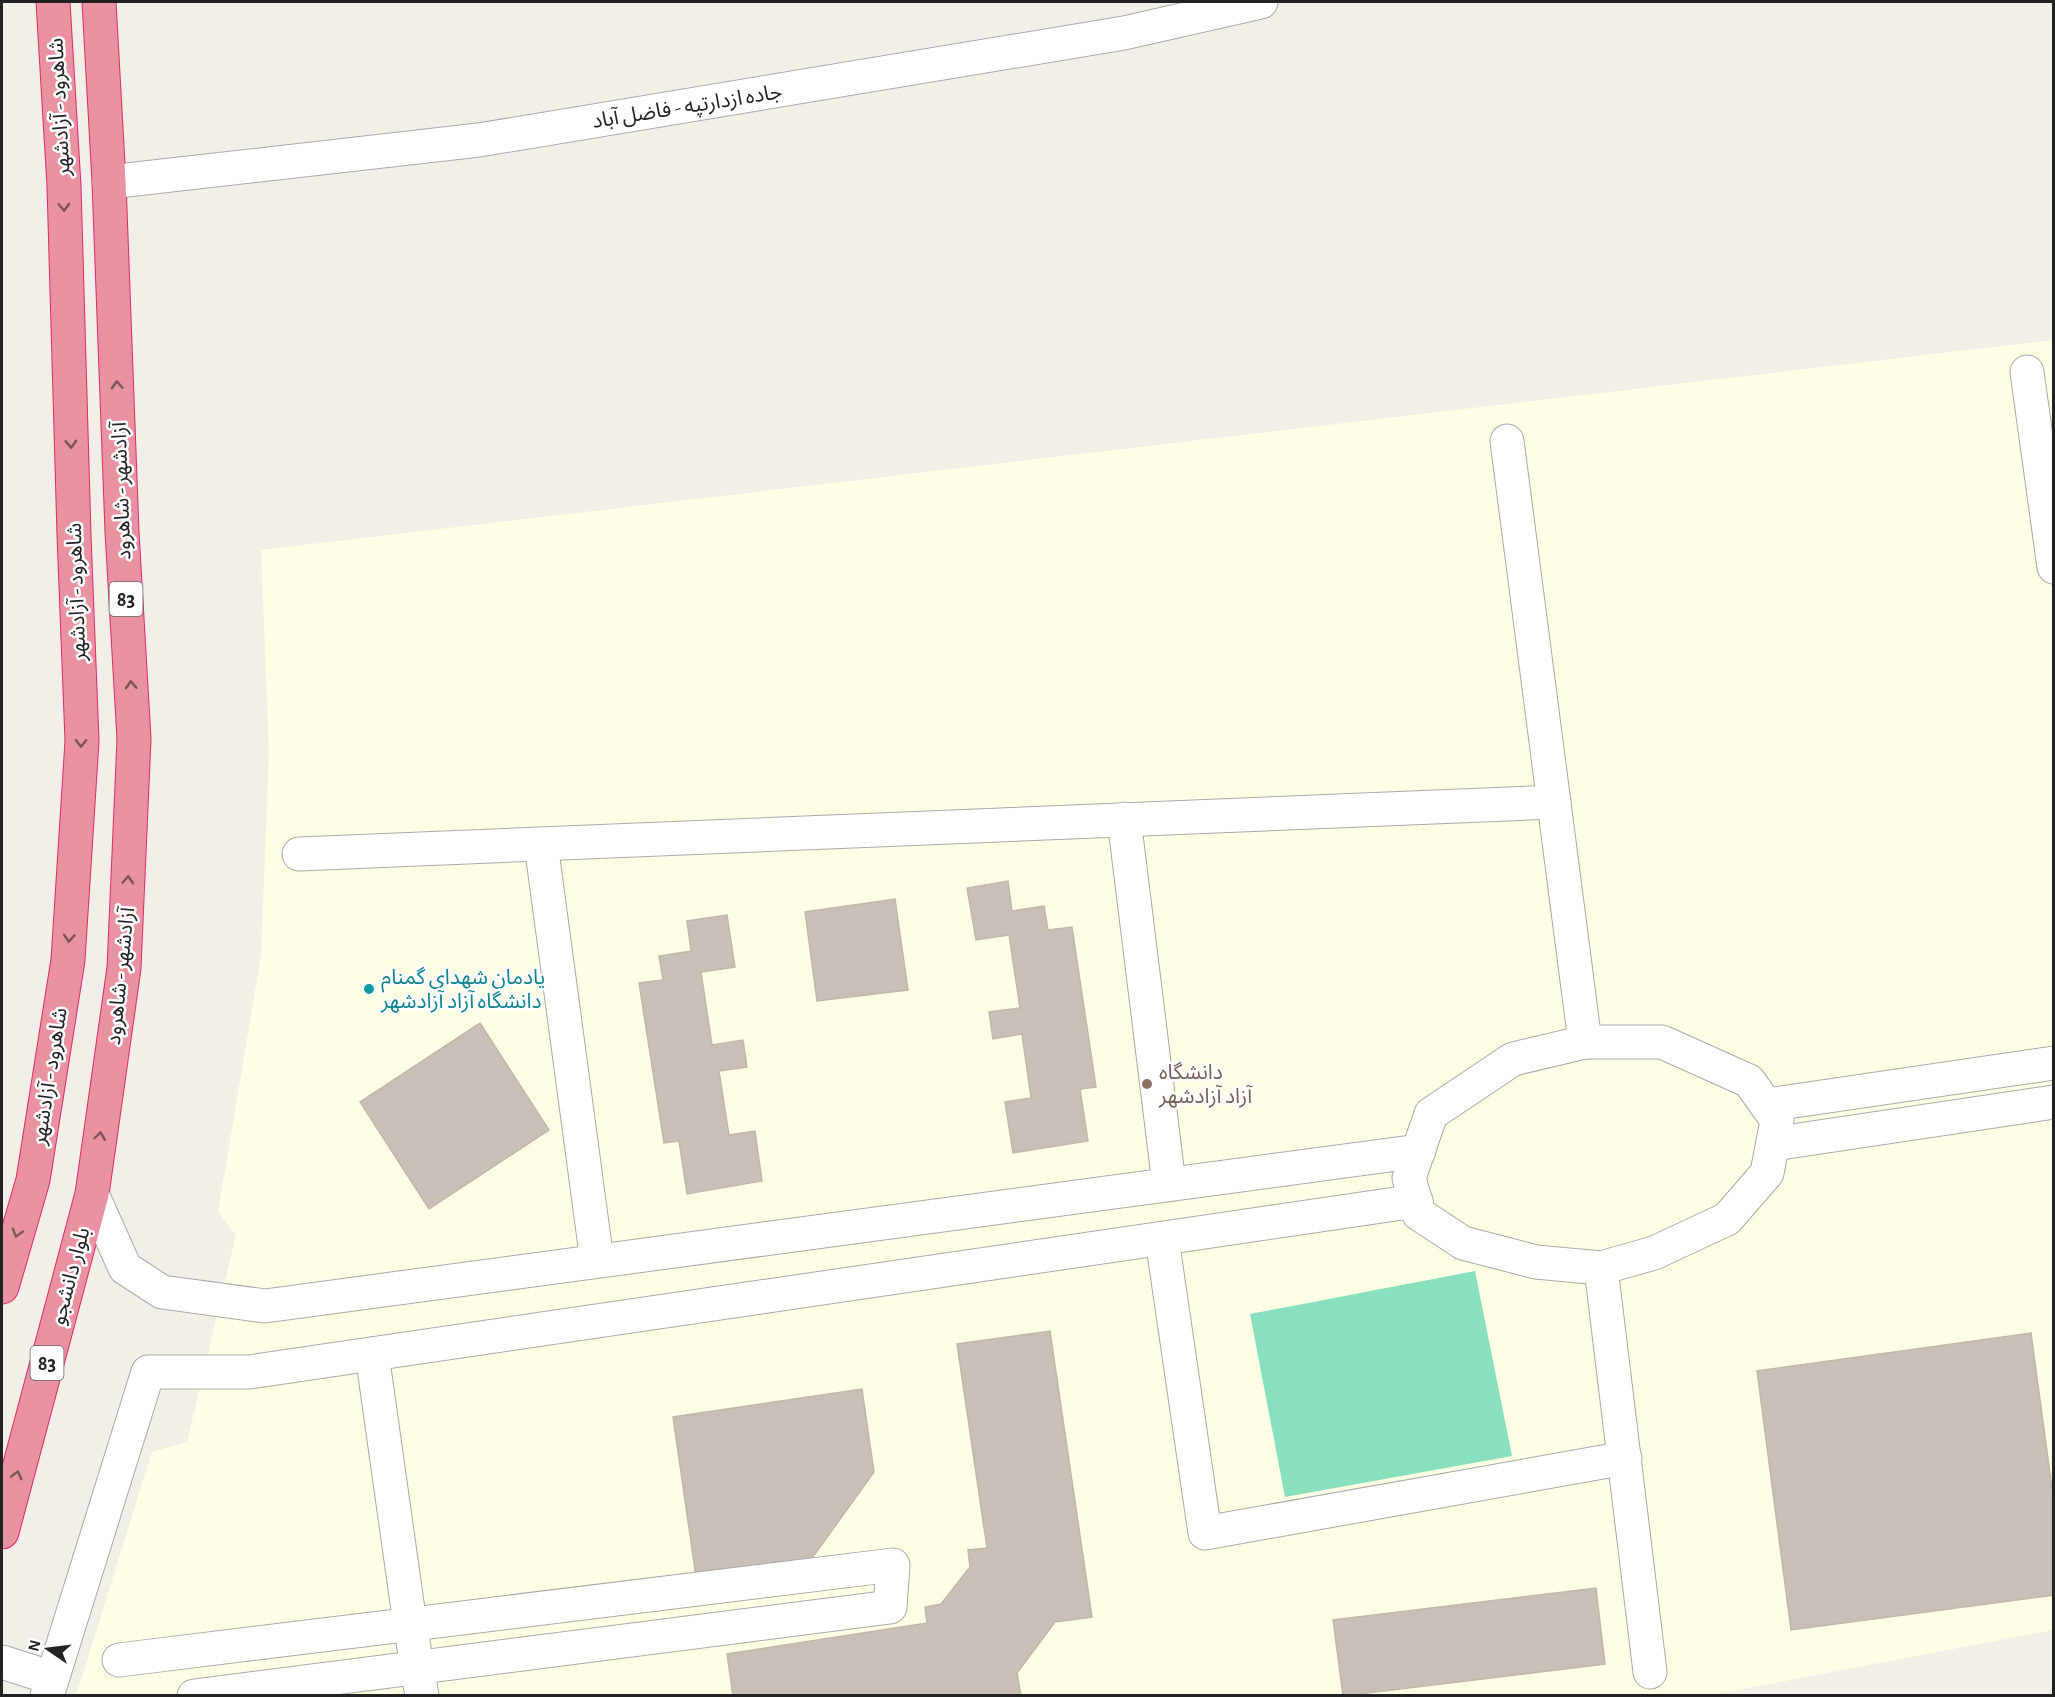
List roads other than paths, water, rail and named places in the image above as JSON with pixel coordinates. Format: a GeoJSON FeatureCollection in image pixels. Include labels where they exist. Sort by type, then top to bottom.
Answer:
{"type":"FeatureCollection","features":[{"type":"Feature","properties":{"kind":"highway","name":"شاهرود - آزادشهر"},"geometry":{"type":"LineString","coordinates":[[2,1287],[33,1180],[68,960],[82,741],[64,186],[53,2]]}},
{"type":"Feature","properties":{"kind":"highway","name":"آزادشهر - شاهرود"},"geometry":{"type":"LineString","coordinates":[[92,1194],[124,968],[134,739],[122,532],[109,182],[99,2]]}},
{"type":"Feature","properties":{"kind":"highway"},"geometry":{"type":"LineString","coordinates":[[74,535],[83,523],[98,518],[112,521],[122,532]]}},
{"type":"Feature","properties":{"kind":"highway","name":"بلوار دانشجو"},"geometry":{"type":"LineString","coordinates":[[2,1532],[92,1194]]}},
{"type":"Feature","properties":{"kind":"street","name":"جاده‌ ازدارتپه - فاضل آباد"},"geometry":{"type":"LineString","coordinates":[[109,182],[479,140],[1124,33],[1261,2]]}},
{"type":"Feature","properties":{"kind":"street"},"geometry":{"type":"LineString","coordinates":[[2027,372],[2054,567]]}},
{"type":"Feature","properties":{"kind":"street"},"geometry":{"type":"LineString","coordinates":[[1508,441],[1585,1042]]}},
{"type":"Feature","properties":{"kind":"street"},"geometry":{"type":"LineString","coordinates":[[299,854],[1554,802]]}},
{"type":"Feature","properties":{"kind":"street"},"geometry":{"type":"LineString","coordinates":[[1124,819],[1169,1184]]}},
{"type":"Feature","properties":{"kind":"street"},"geometry":{"type":"LineString","coordinates":[[541,844],[597,1261]]}},
{"type":"Feature","properties":{"kind":"street"},"geometry":{"type":"LineString","coordinates":[[1585,1042],[1662,1042],[1749,1081],[1777,1120],[1767,1173],[1727,1219],[1654,1253],[1601,1268],[1536,1262],[1463,1243],[1419,1214],[1409,1178],[1431,1113],[1513,1059],[1585,1042]]}},
{"type":"Feature","properties":{"kind":"street"},"geometry":{"type":"LineString","coordinates":[[1767,1106],[2054,1063]]}},
{"type":"Feature","properties":{"kind":"street"},"geometry":{"type":"LineString","coordinates":[[1773,1144],[2054,1102]]}},
{"type":"Feature","properties":{"kind":"street"},"geometry":{"type":"LineString","coordinates":[[92,1194],[125,1268],[162,1292],[265,1306],[1419,1151]]}},
{"type":"Feature","properties":{"kind":"street"},"geometry":{"type":"LineString","coordinates":[[2,1662],[50,1687],[148,1372],[249,1372],[1416,1201]]}},
{"type":"Feature","properties":{"kind":"street"},"geometry":{"type":"LineString","coordinates":[[1162,1239],[1205,1533],[1624,1458]]}},
{"type":"Feature","properties":{"kind":"street"},"geometry":{"type":"LineString","coordinates":[[1601,1268],[1650,1672]]}},
{"type":"Feature","properties":{"kind":"street"},"geometry":{"type":"LineString","coordinates":[[372,1354],[420,1681]]}},
{"type":"Feature","properties":{"kind":"street"},"geometry":{"type":"LineString","coordinates":[[118,1660],[893,1564],[890,1607],[420,1681],[194,1695]]}},
{"type":"Feature","properties":{"kind":"place","name":"یادمان شهدای گمنام دانشگاه آزاد آزادشهر"},"geometry":{"type":"Point","coordinates":[369,989]}},
{"type":"Feature","properties":{"kind":"place","name":"دانشگاه آزاد آزادشهر"},"geometry":{"type":"Point","coordinates":[1147,1084]}}]}
